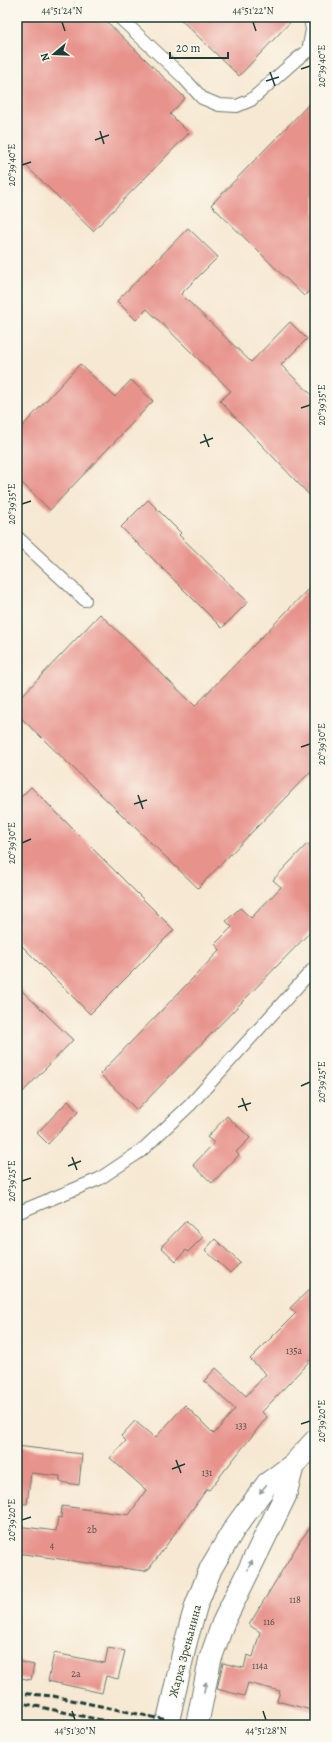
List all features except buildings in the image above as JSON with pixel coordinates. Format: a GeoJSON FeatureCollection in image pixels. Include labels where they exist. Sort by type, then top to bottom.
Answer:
{"type":"FeatureCollection","features":[{"type":"Feature","properties":{"kind":"street","name":"Жарка Зрењанина"},"geometry":{"type":"LineString","coordinates":[[167,1723],[186,1641],[196,1606],[211,1568],[234,1528],[267,1484],[294,1465],[315,1441]]}},
{"type":"Feature","properties":{"kind":"street","name":"Жарка Зрењанина"},"geometry":{"type":"LineString","coordinates":[[198,1725],[210,1660],[223,1623],[285,1496],[294,1465]]}},
{"type":"Feature","properties":{"kind":"lane"},"geometry":{"type":"LineString","coordinates":[[120,17],[183,77],[202,98],[219,106],[237,106],[251,100],[297,59],[312,51],[312,30],[310,17]]}},
{"type":"Feature","properties":{"kind":"lane"},"geometry":{"type":"LineString","coordinates":[[17,537],[85,600]]}},
{"type":"Feature","properties":{"kind":"lane"},"geometry":{"type":"LineString","coordinates":[[17,1213],[99,1179],[141,1151],[190,1104],[315,967]]}},
{"type":"Feature","properties":{"kind":"railway"},"geometry":{"type":"LineString","coordinates":[[17,1693],[53,1696],[190,1725]]}},
{"type":"Feature","properties":{"kind":"railway"},"geometry":{"type":"LineString","coordinates":[[17,1702],[124,1725]]}}]}
